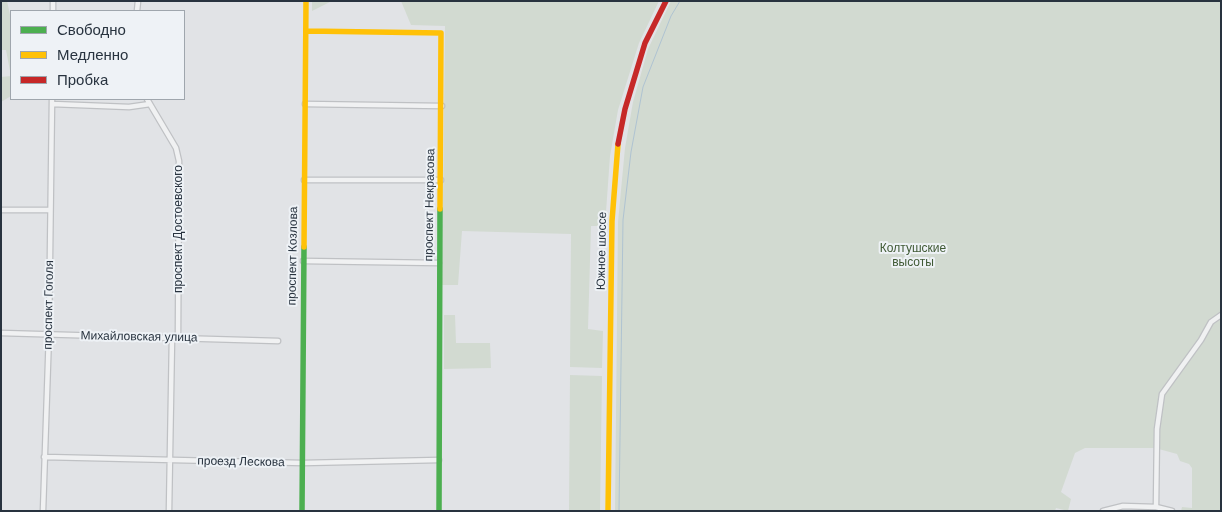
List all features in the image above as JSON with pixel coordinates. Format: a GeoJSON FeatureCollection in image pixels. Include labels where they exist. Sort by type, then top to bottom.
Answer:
{"type":"FeatureCollection","features":[{"type":"Feature","properties":{"kind":"street","name":"проспект Козлова"},"geometry":{"type":"LineString","coordinates":[[302,511],[306,1]]}},
{"type":"Feature","properties":{"kind":"street","name":"Южное шоссе"},"geometry":{"type":"LineString","coordinates":[[608,511],[612,221],[617,149],[624,109],[645,43],[666,1]]}},
{"type":"Feature","properties":{"kind":"street","name":"проспект Некрасова"},"geometry":{"type":"LineString","coordinates":[[307,31],[441,33],[439,511]]}},
{"type":"Feature","properties":{"kind":"street","name":"проспект Достоевского"},"geometry":{"type":"LineString","coordinates":[[148,100],[176,148],[179,161],[178,336]]}},
{"type":"Feature","properties":{"kind":"street"},"geometry":{"type":"LineString","coordinates":[[52,101],[129,107],[150,104]]}},
{"type":"Feature","properties":{"kind":"street","name":"проспект Гоголя"},"geometry":{"type":"LineString","coordinates":[[43,511],[49,333],[49,210],[52,101]]}},
{"type":"Feature","properties":{"kind":"street"},"geometry":{"type":"LineString","coordinates":[[306,104],[442,106]]}},
{"type":"Feature","properties":{"kind":"street"},"geometry":{"type":"LineString","coordinates":[[304,180],[441,180]]}},
{"type":"Feature","properties":{"kind":"street"},"geometry":{"type":"LineString","coordinates":[[1,210],[49,210]]}},
{"type":"Feature","properties":{"kind":"street"},"geometry":{"type":"LineString","coordinates":[[303,261],[439,263]]}},
{"type":"Feature","properties":{"kind":"street"},"geometry":{"type":"LineString","coordinates":[[1156,507],[1157,429],[1162,394],[1201,340],[1211,322],[1221,315]]}},
{"type":"Feature","properties":{"kind":"street","name":"Михайловская улица"},"geometry":{"type":"LineString","coordinates":[[1,333],[178,336],[278,341]]}},
{"type":"Feature","properties":{"kind":"street"},"geometry":{"type":"LineString","coordinates":[[169,511],[172,337]]}},
{"type":"Feature","properties":{"kind":"street","name":"проезд Лескова"},"geometry":{"type":"LineString","coordinates":[[44,457],[303,463],[440,460]]}},
{"type":"Feature","properties":{"kind":"street"},"geometry":{"type":"LineString","coordinates":[[1104,511],[1123,506],[1156,507],[1172,511]]}},
{"type":"Feature","properties":{"kind":"green space"},"geometry":{"type":"Polygon","coordinates":[[[1,1],[7,1],[10,14],[10,71],[6,50],[1,50],[1,1]]]}},
{"type":"Feature","properties":{"kind":"green space"},"geometry":{"type":"Polygon","coordinates":[[[312,1],[332,1],[312,11],[312,1]]]}},
{"type":"Feature","properties":{"kind":"green space"},"geometry":{"type":"Polygon","coordinates":[[[401,1],[659,1],[639,43],[618,110],[610,156],[605,226],[591,226],[588,329],[603,331],[602,368],[570,367],[571,234],[462,231],[458,285],[442,285],[445,26],[411,25],[401,1]]]}},
{"type":"Feature","properties":{"kind":"green space","name":"Колтушские высоты"},"geometry":{"type":"Polygon","coordinates":[[[671,1],[1221,1],[1221,511],[1181,511],[1182,507],[1192,508],[1192,468],[1189,464],[1180,461],[1177,454],[1155,448],[1085,448],[1075,453],[1061,492],[1071,499],[1068,511],[1056,508],[1055,511],[615,511],[618,222],[625,148],[633,102],[648,49],[671,1]]]}},
{"type":"Feature","properties":{"kind":"green space"},"geometry":{"type":"Polygon","coordinates":[[[10,76],[10,97],[1,102],[1,77],[10,76]]]}},
{"type":"Feature","properties":{"kind":"green space"},"geometry":{"type":"Polygon","coordinates":[[[444,315],[455,315],[456,343],[490,343],[491,368],[444,369],[444,315]]]}},
{"type":"Feature","properties":{"kind":"green space"},"geometry":{"type":"Polygon","coordinates":[[[570,375],[602,376],[600,511],[569,511],[570,375]]]}},
{"type":"Feature","properties":{"kind":"waterway"},"geometry":{"type":"LineString","coordinates":[[619,511],[623,220],[631,152],[643,87],[671,16],[680,1]]}},
{"type":"Feature","properties":{"kind":"traffic: fast"},"geometry":{"type":"LineString","coordinates":[[439,511],[440,209]]}},
{"type":"Feature","properties":{"kind":"traffic: fast"},"geometry":{"type":"LineString","coordinates":[[302,511],[304,247]]}},
{"type":"Feature","properties":{"kind":"traffic: slow"},"geometry":{"type":"LineString","coordinates":[[304,247],[306,1]]}},
{"type":"Feature","properties":{"kind":"traffic: slow"},"geometry":{"type":"LineString","coordinates":[[307,31],[441,33],[440,209]]}},
{"type":"Feature","properties":{"kind":"traffic: slow"},"geometry":{"type":"LineString","coordinates":[[608,511],[612,221],[618,144]]}},
{"type":"Feature","properties":{"kind":"traffic: jam"},"geometry":{"type":"LineString","coordinates":[[618,144],[625,109],[645,43],[666,1]]}}]}
